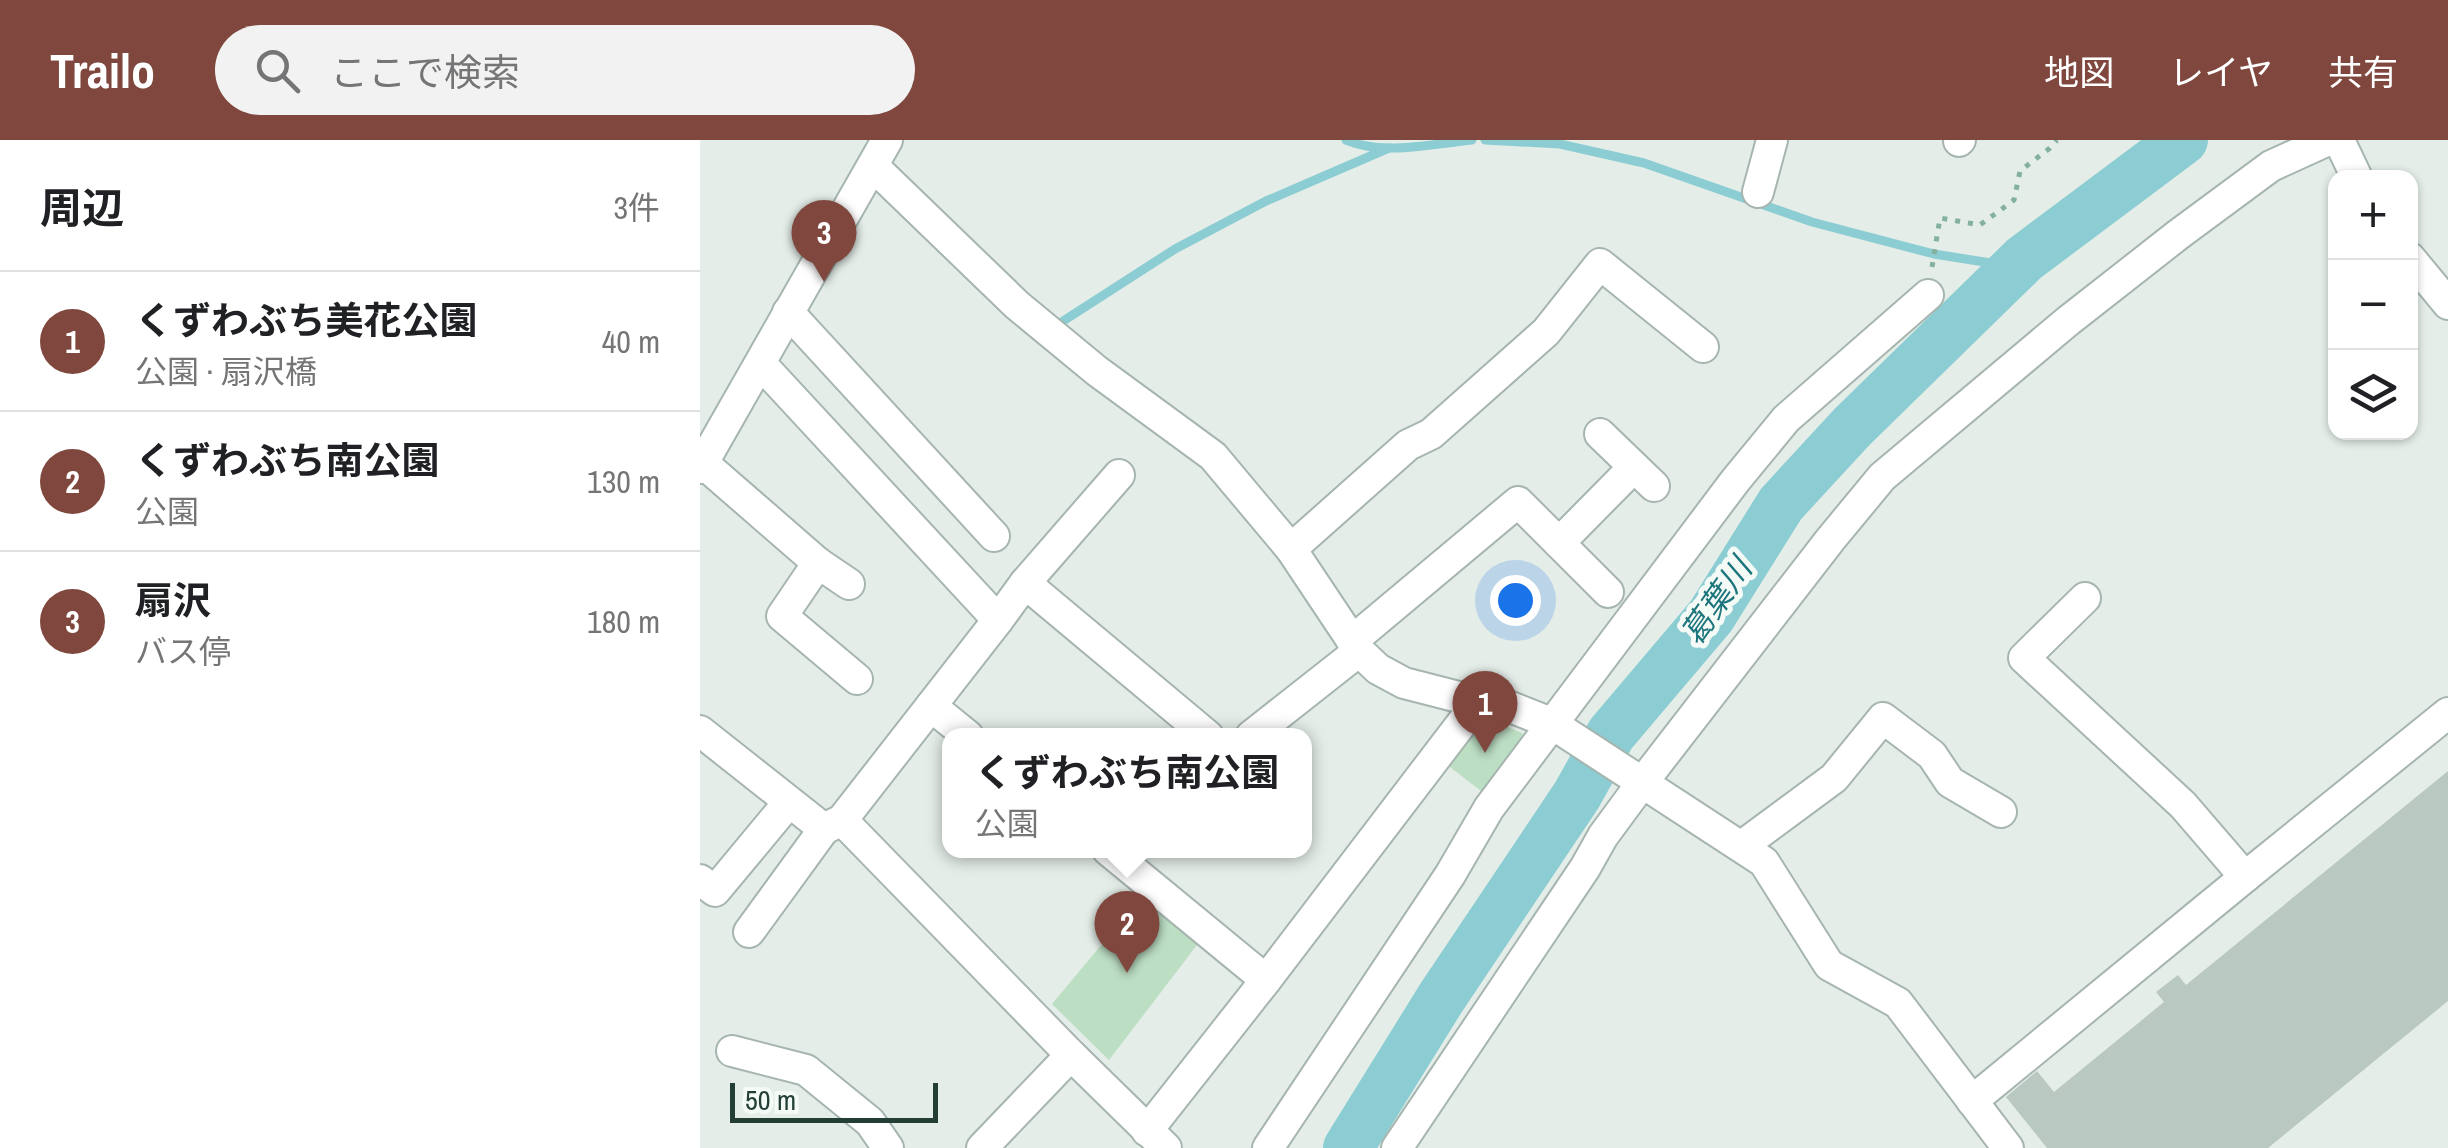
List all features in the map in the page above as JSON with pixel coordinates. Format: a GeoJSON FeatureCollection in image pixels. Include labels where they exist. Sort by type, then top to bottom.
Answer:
{"type":"FeatureCollection","features":[{"type":"Feature","properties":{"kind":"street"},"geometry":{"type":"LineString","coordinates":[[1758,192],[1772,140]]}},
{"type":"Feature","properties":{"kind":"street"},"geometry":{"type":"LineString","coordinates":[[1397,1148],[1642,783],[1882,477],[2179,234],[2271,166],[2328,140]]}},
{"type":"Feature","properties":{"kind":"street"},"geometry":{"type":"LineString","coordinates":[[2339,140],[2353,170]]}},
{"type":"Feature","properties":{"kind":"street"},"geometry":{"type":"LineString","coordinates":[[849,584],[818,563],[702,465],[880,153],[1016,305],[1096,372],[1214,456],[1291,549],[1356,646],[1378,669],[1404,682],[1508,706],[1552,723],[1764,862],[1829,965],[1898,1003],[2008,1148]]}},
{"type":"Feature","properties":{"kind":"street"},"geometry":{"type":"LineString","coordinates":[[2412,260],[2444,291]]}},
{"type":"Feature","properties":{"kind":"street"},"geometry":{"type":"LineString","coordinates":[[1291,549],[1408,445],[1431,434],[1546,332],[1600,264],[1703,347]]}},
{"type":"Feature","properties":{"kind":"street"},"geometry":{"type":"LineString","coordinates":[[1268,1148],[1450,875],[1489,808],[1735,481],[1786,420],[1929,286]]}},
{"type":"Feature","properties":{"kind":"street"},"geometry":{"type":"LineString","coordinates":[[788,312],[994,536]]}},
{"type":"Feature","properties":{"kind":"street"},"geometry":{"type":"LineString","coordinates":[[761,364],[998,620]]}},
{"type":"Feature","properties":{"kind":"street"},"geometry":{"type":"LineString","coordinates":[[1559,543],[1644,476],[1600,434]]}},
{"type":"Feature","properties":{"kind":"street"},"geometry":{"type":"LineString","coordinates":[[749,932],[932,706],[1025,583],[1119,475]]}},
{"type":"Feature","properties":{"kind":"street"},"geometry":{"type":"LineString","coordinates":[[1259,728],[1518,502],[1608,592]]}},
{"type":"Feature","properties":{"kind":"street"},"geometry":{"type":"LineString","coordinates":[[818,563],[782,616],[857,679]]}},
{"type":"Feature","properties":{"kind":"street"},"geometry":{"type":"LineString","coordinates":[[1025,583],[1198,728]]}},
{"type":"Feature","properties":{"kind":"street"},"geometry":{"type":"LineString","coordinates":[[2084,598],[2024,658],[2183,804],[2244,877]]}},
{"type":"Feature","properties":{"kind":"street"},"geometry":{"type":"LineString","coordinates":[[700,730],[788,802],[833,824],[1156,1139],[1266,980],[1478,702]]}},
{"type":"Feature","properties":{"kind":"street"},"geometry":{"type":"LineString","coordinates":[[932,706],[958,728]]}},
{"type":"Feature","properties":{"kind":"street"},"geometry":{"type":"LineString","coordinates":[[1972,1101],[2448,713]]}},
{"type":"Feature","properties":{"kind":"street"},"geometry":{"type":"LineString","coordinates":[[1742,846],[1834,778],[1883,718],[1932,755],[1950,782],[2000,812]]}},
{"type":"Feature","properties":{"kind":"street"},"geometry":{"type":"LineString","coordinates":[[700,880],[715,891],[788,802]]}},
{"type":"Feature","properties":{"kind":"street"},"geometry":{"type":"LineString","coordinates":[[1118,858],[1266,980]]}},
{"type":"Feature","properties":{"kind":"street"},"geometry":{"type":"LineString","coordinates":[[732,1051],[806,1070],[870,1122],[888,1148]]}},
{"type":"Feature","properties":{"kind":"street"},"geometry":{"type":"LineString","coordinates":[[982,1148],[1071,1056]]}},
{"type":"Feature","properties":{"kind":"path"},"geometry":{"type":"LineString","coordinates":[[1929,286],[1940,218],[1980,225],[2014,200],[2020,171],[2057,140]]}},
{"type":"Feature","properties":{"kind":"green space"},"geometry":{"type":"Polygon","coordinates":[[[1496,722],[1522,733],[1525,743],[1485,794],[1446,764],[1477,723],[1490,732],[1496,722]]]}},
{"type":"Feature","properties":{"kind":"green space"},"geometry":{"type":"Polygon","coordinates":[[[1143,895],[1200,941],[1109,1060],[1052,1004],[1143,895]]]}},
{"type":"Feature","properties":{"kind":"building"},"geometry":{"type":"Polygon","coordinates":[[[2448,771],[2448,1001],[2268,1148],[2047,1148],[2006,1097],[2037,1071],[2054,1092],[2164,1002],[2156,992],[2178,975],[2186,985],[2448,771]]]}},
{"type":"Feature","properties":{"kind":"waterway"},"geometry":{"type":"LineString","coordinates":[[1346,140],[1392,148],[1472,140]]}},
{"type":"Feature","properties":{"kind":"waterway"},"geometry":{"type":"LineString","coordinates":[[1485,140],[1560,144],[1644,163],[1812,222],[1934,254],[2016,267]]}},
{"type":"Feature","properties":{"kind":"waterway","name":"葛葉川"},"geometry":{"type":"LineString","coordinates":[[1348,1148],[1441,998],[1577,795],[1611,734],[1711,616],[1781,504],[1852,427],[2024,259],[2183,140]]}},
{"type":"Feature","properties":{"kind":"waterway"},"geometry":{"type":"LineString","coordinates":[[1057,325],[1175,249],[1266,201],[1389,148]]}},
{"type":"Feature","properties":{"kind":"place","name":"扇沢"},"geometry":{"type":"Point","coordinates":[824,282]}},
{"type":"Feature","properties":{"kind":"place","name":"くずわぶち美花公園"},"geometry":{"type":"Point","coordinates":[1485,753]}},
{"type":"Feature","properties":{"kind":"place","name":"くずわぶち南公園"},"geometry":{"type":"Point","coordinates":[1127,973]}}]}
